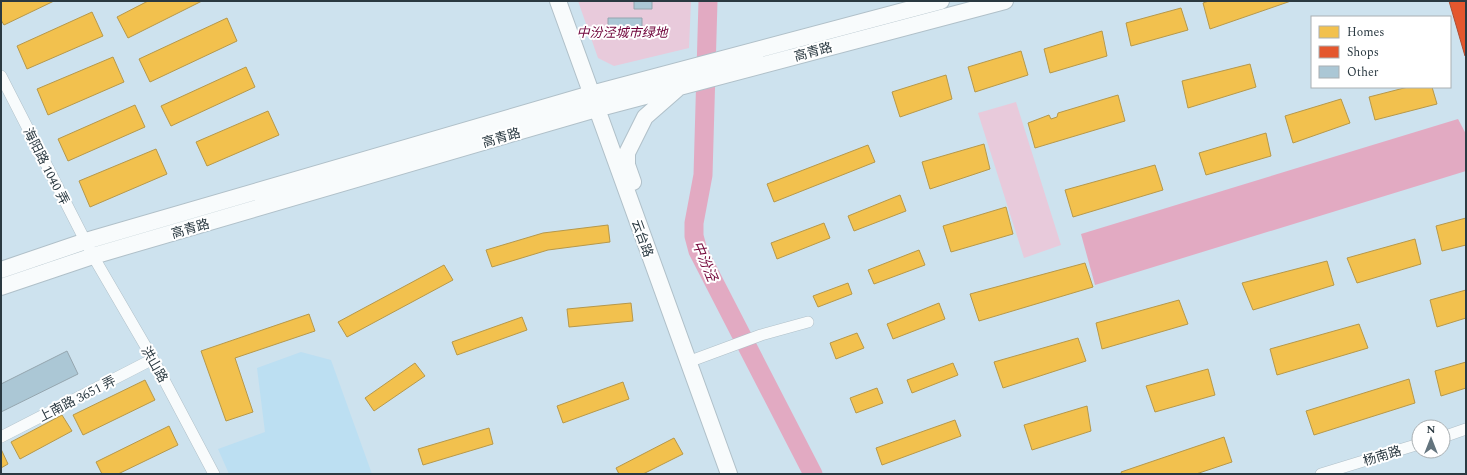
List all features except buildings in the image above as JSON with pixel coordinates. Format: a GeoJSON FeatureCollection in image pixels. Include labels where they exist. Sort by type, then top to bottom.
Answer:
{"type":"FeatureCollection","features":[{"type":"Feature","properties":{"kind":"main road","name":"云台路"},"geometry":{"type":"LineString","coordinates":[[558,1],[729,474]]}},
{"type":"Feature","properties":{"kind":"main road","name":"高青路"},"geometry":{"type":"LineString","coordinates":[[1,287],[93,256],[596,109],[685,85],[729,65],[941,1]]}},
{"type":"Feature","properties":{"kind":"main road","name":"高青路"},"geometry":{"type":"LineString","coordinates":[[1,270],[86,240],[690,66],[729,65],[1005,1]]}},
{"type":"Feature","properties":{"kind":"main road"},"geometry":{"type":"LineString","coordinates":[[638,224],[640,206],[627,165],[627,153],[645,117],[685,85]]}},
{"type":"Feature","properties":{"kind":"street","name":"海阳路 1040 弄"},"geometry":{"type":"LineString","coordinates":[[1,76],[93,256]]}},
{"type":"Feature","properties":{"kind":"street","name":"洪山路"},"geometry":{"type":"LineString","coordinates":[[93,256],[153,359],[214,474]]}},
{"type":"Feature","properties":{"kind":"street"},"geometry":{"type":"LineString","coordinates":[[688,362],[761,335],[808,322]]}},
{"type":"Feature","properties":{"kind":"street","name":"上南路 3651 弄"},"geometry":{"type":"LineString","coordinates":[[1,437],[153,359]]}},
{"type":"Feature","properties":{"kind":"street"},"geometry":{"type":"LineString","coordinates":[[1451,434],[1466,429]]}},
{"type":"Feature","properties":{"kind":"street","name":"杨南路"},"geometry":{"type":"LineString","coordinates":[[1321,474],[1411,446]]}},
{"type":"Feature","properties":{"kind":"shaded area"},"geometry":{"type":"Polygon","coordinates":[[[1458,119],[1466,134],[1466,171],[1095,285],[1081,234],[1458,119]]]}},
{"type":"Feature","properties":{"kind":"shaded area"},"geometry":{"type":"Polygon","coordinates":[[[301,352],[331,360],[372,474],[229,474],[218,449],[265,432],[257,368],[301,352]]]}},
{"type":"Feature","properties":{"kind":"green space","name":"中汾泾城市绿地"},"geometry":{"type":"Polygon","coordinates":[[[578,1],[691,1],[689,48],[614,66],[598,58],[578,1]]]}},
{"type":"Feature","properties":{"kind":"green space"},"geometry":{"type":"Polygon","coordinates":[[[1016,102],[1061,245],[1024,258],[978,113],[1016,102]]]}},
{"type":"Feature","properties":{"kind":"waterway","name":"中汾泾"},"geometry":{"type":"LineString","coordinates":[[708,1],[703,175],[694,223],[694,236],[698,251],[813,474]]}}]}
